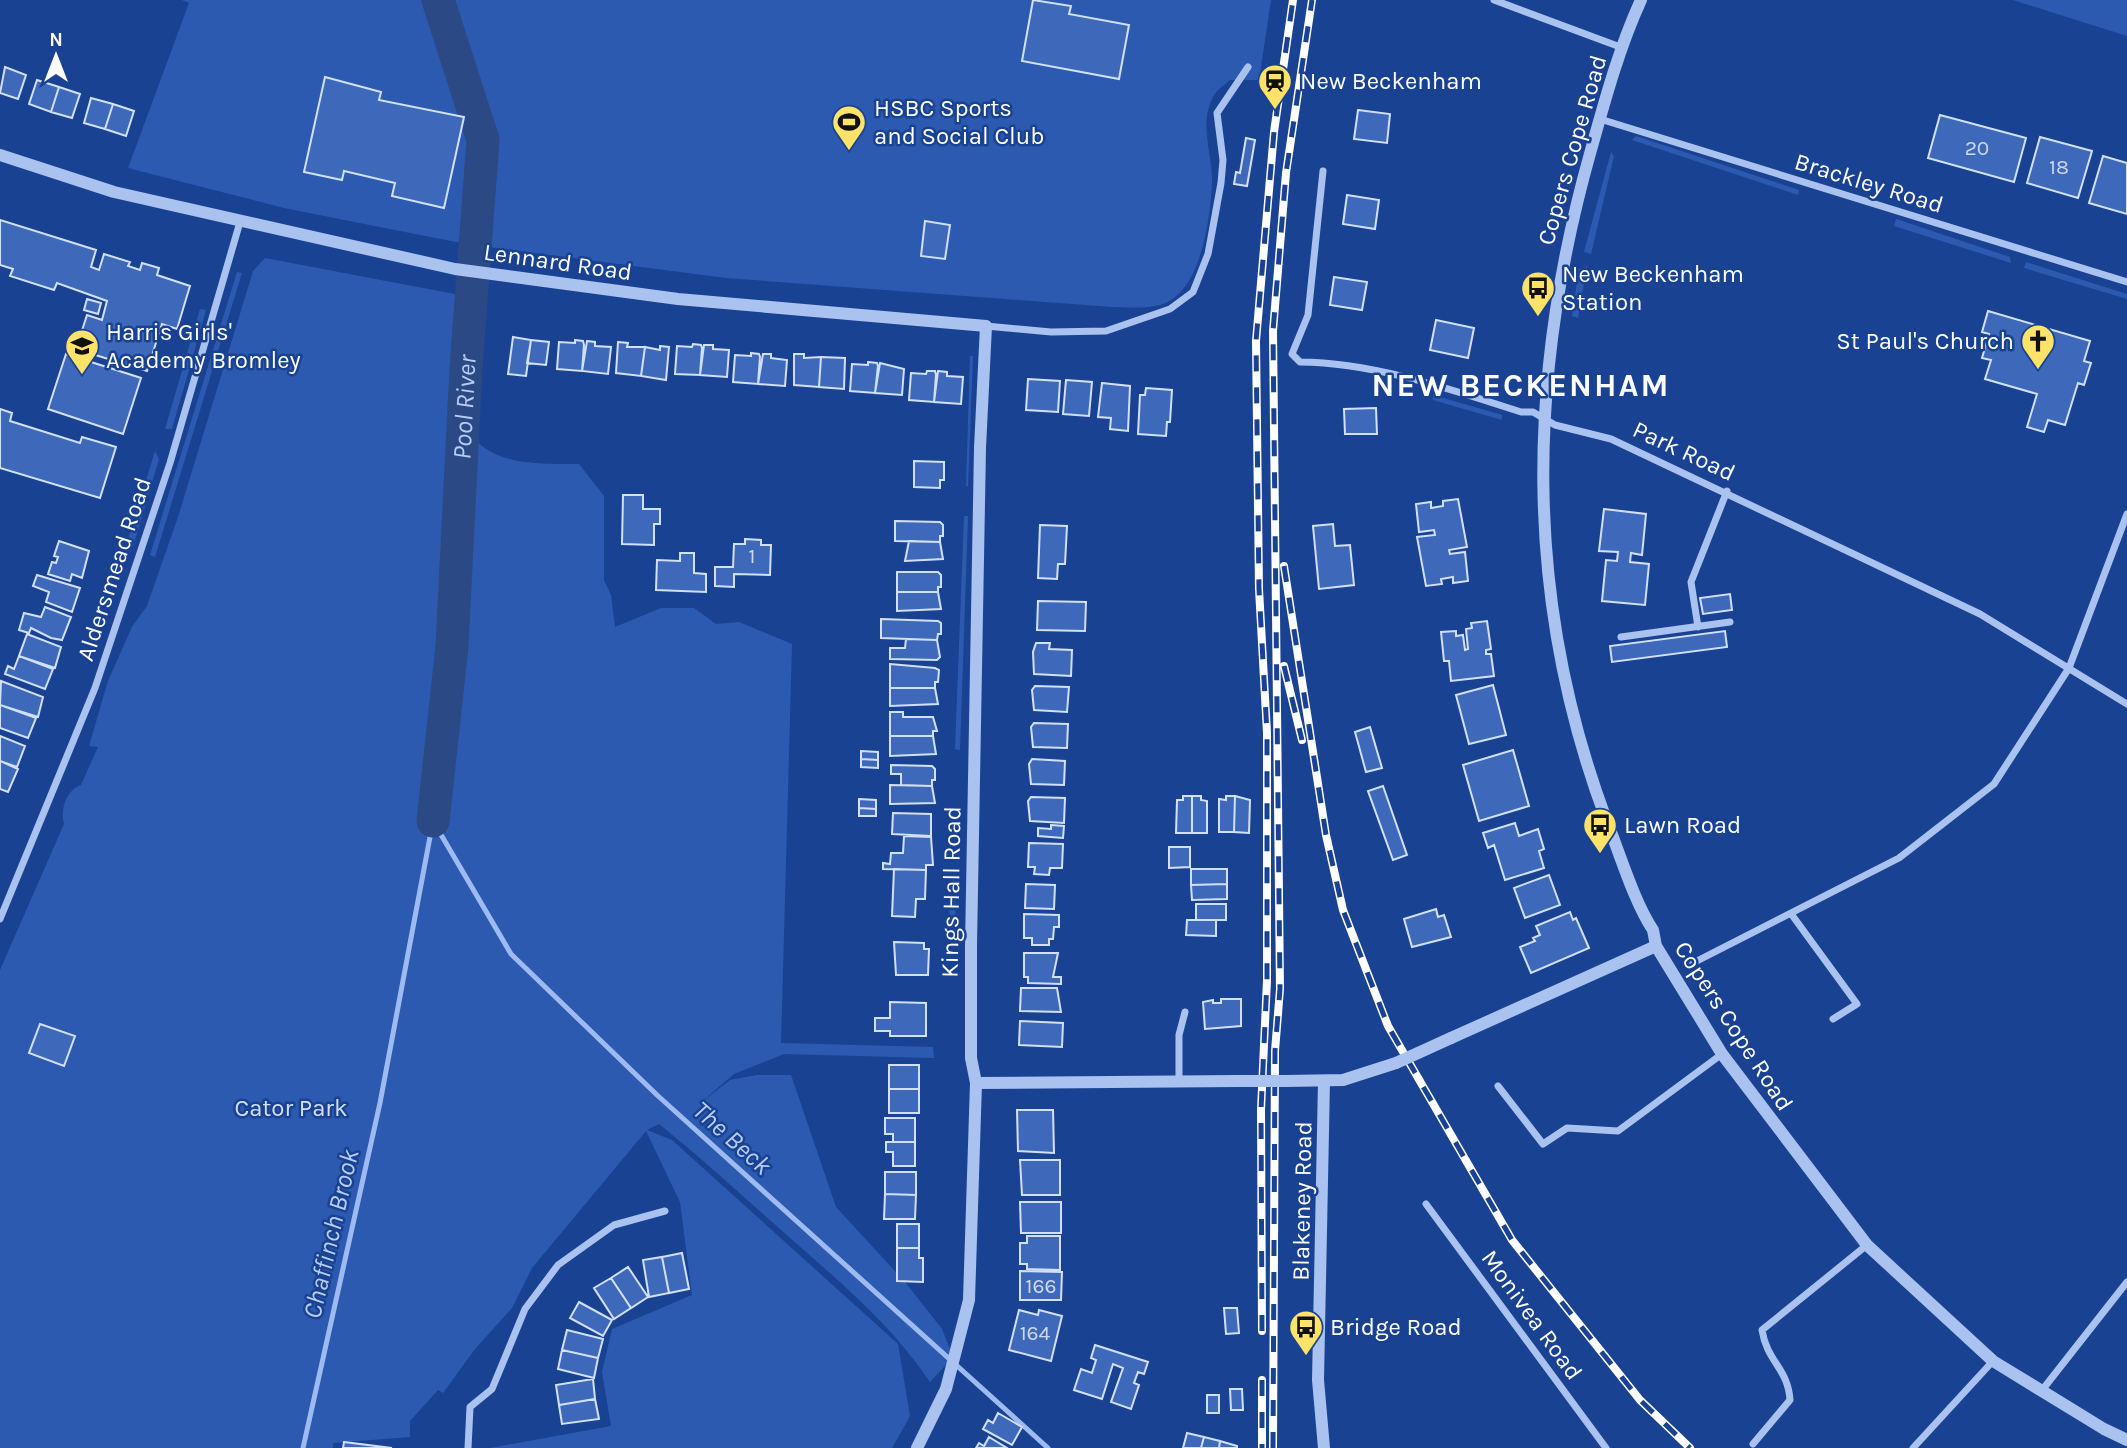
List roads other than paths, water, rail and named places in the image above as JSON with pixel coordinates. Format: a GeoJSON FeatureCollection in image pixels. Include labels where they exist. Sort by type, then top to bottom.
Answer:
{"type":"FeatureCollection","features":[{"type":"Feature","properties":{"kind":"street"},"geometry":{"type":"LineString","coordinates":[[1494,0],[1623,48]]}},
{"type":"Feature","properties":{"kind":"street","name":"Copers Cope Road"},"geometry":{"type":"LineString","coordinates":[[1641,0],[1600,119],[1571,221],[1553,310],[1545,377],[1544,503],[1552,613],[1574,722],[1597,795],[1653,930],[1656,946],[1722,1054],[1867,1245],[1993,1361],[2104,1430],[2127,1440]]}},
{"type":"Feature","properties":{"kind":"street","name":"Lennard Road"},"geometry":{"type":"LineString","coordinates":[[0,155],[114,192],[240,222],[491,274],[678,299],[1087,333],[1123,327],[1170,309],[1193,292],[1208,254],[1221,184],[1223,160],[1217,113],[1248,67]]}},
{"type":"Feature","properties":{"kind":"street","name":"Brackley Road"},"geometry":{"type":"LineString","coordinates":[[1600,119],[2127,282]]}},
{"type":"Feature","properties":{"kind":"street","name":"Park Road"},"geometry":{"type":"LineString","coordinates":[[1323,171],[1308,316],[1292,354],[1300,362],[1337,363],[1429,383],[1544,418],[1555,425],[1611,439],[1727,491],[1980,614],[2127,704]]}},
{"type":"Feature","properties":{"kind":"street","name":"Aldersmead Road"},"geometry":{"type":"LineString","coordinates":[[0,919],[95,688],[170,463],[240,222]]}},
{"type":"Feature","properties":{"kind":"street","name":"Kings Hall Road"},"geometry":{"type":"LineString","coordinates":[[917,1448],[946,1389],[956,1356],[970,1284],[976,1083],[971,1058],[971,932],[980,440],[986,326]]}},
{"type":"Feature","properties":{"kind":"street"},"geometry":{"type":"LineString","coordinates":[[1698,626],[1690,582],[1727,491]]}},
{"type":"Feature","properties":{"kind":"street"},"geometry":{"type":"LineString","coordinates":[[1693,963],[1792,915],[1899,858],[1994,784],[2069,668],[2127,514]]}},
{"type":"Feature","properties":{"kind":"street"},"geometry":{"type":"LineString","coordinates":[[1621,637],[1730,622]]}},
{"type":"Feature","properties":{"kind":"street"},"geometry":{"type":"LineString","coordinates":[[1792,915],[1857,1004],[1833,1019]]}},
{"type":"Feature","properties":{"kind":"street"},"geometry":{"type":"LineString","coordinates":[[976,1083],[1324,1081],[1366,1075],[1656,946]]}},
{"type":"Feature","properties":{"kind":"street"},"geometry":{"type":"LineString","coordinates":[[1179,1082],[1179,1035],[1185,1012]]}},
{"type":"Feature","properties":{"kind":"street"},"geometry":{"type":"LineString","coordinates":[[1498,1086],[1543,1144],[1567,1128],[1618,1131],[1722,1054]]}},
{"type":"Feature","properties":{"kind":"street","name":"Blakeney Road"},"geometry":{"type":"LineString","coordinates":[[1324,1081],[1318,1380],[1324,1448]]}},
{"type":"Feature","properties":{"kind":"street","name":"Monivea Road"},"geometry":{"type":"LineString","coordinates":[[1426,1204],[1606,1448]]}},
{"type":"Feature","properties":{"kind":"street"},"geometry":{"type":"LineString","coordinates":[[468,1448],[470,1407],[492,1389],[525,1309],[558,1265],[614,1225],[665,1211]]}},
{"type":"Feature","properties":{"kind":"street"},"geometry":{"type":"LineString","coordinates":[[1753,1444],[1790,1400],[1788,1382],[1765,1348],[1762,1330],[1867,1245]]}},
{"type":"Feature","properties":{"kind":"street"},"geometry":{"type":"LineString","coordinates":[[2043,1390],[2127,1282]]}},
{"type":"Feature","properties":{"kind":"street"},"geometry":{"type":"LineString","coordinates":[[1913,1448],[1993,1361]]}},
{"type":"Feature","properties":{"kind":"waterway","name":"Pool River"},"geometry":{"type":"LineString","coordinates":[[433,821],[452,646],[466,368],[483,140],[438,0]]}},
{"type":"Feature","properties":{"kind":"waterway","name":"The Beck"},"geometry":{"type":"LineString","coordinates":[[433,821],[511,954],[657,1095],[1048,1448]]}},
{"type":"Feature","properties":{"kind":"waterway","name":"Chaffinch Brook"},"geometry":{"type":"LineString","coordinates":[[303,1448],[380,1103],[433,821]]}},
{"type":"Feature","properties":{"kind":"railway"},"geometry":{"type":"LineString","coordinates":[[1262,1331],[1261,1110],[1267,980],[1267,733],[1259,589],[1256,341],[1274,132],[1293,0]]}},
{"type":"Feature","properties":{"kind":"railway"},"geometry":{"type":"LineString","coordinates":[[1273,1448],[1275,1051],[1280,989],[1273,331],[1286,173],[1312,0]]}},
{"type":"Feature","properties":{"kind":"railway"},"geometry":{"type":"LineString","coordinates":[[1284,566],[1326,835],[1343,910],[1388,1026],[1512,1240],[1640,1400],[1690,1448]]}},
{"type":"Feature","properties":{"kind":"railway"},"geometry":{"type":"LineString","coordinates":[[1284,666],[1302,740]]}},
{"type":"Feature","properties":{"kind":"railway"},"geometry":{"type":"LineString","coordinates":[[1262,1380],[1262,1448]]}},
{"type":"Feature","properties":{"kind":"place","name":"New Beckenham"},"geometry":{"type":"Point","coordinates":[1275,111]}},
{"type":"Feature","properties":{"kind":"place","name":"HSBC Sports and Social Club"},"geometry":{"type":"Point","coordinates":[849,152]}},
{"type":"Feature","properties":{"kind":"place","name":"New Beckenham Station"},"geometry":{"type":"Point","coordinates":[1538,318]}},
{"type":"Feature","properties":{"kind":"place","name":"St Paul's Church"},"geometry":{"type":"Point","coordinates":[2038,371]}},
{"type":"Feature","properties":{"kind":"place","name":"Harris Girls' Academy Bromley"},"geometry":{"type":"Point","coordinates":[82,376]}},
{"type":"Feature","properties":{"kind":"place","name":"Lawn Road"},"geometry":{"type":"Point","coordinates":[1600,855]}},
{"type":"Feature","properties":{"kind":"place","name":"Bridge Road"},"geometry":{"type":"Point","coordinates":[1306,1357]}},
{"type":"Feature","properties":{"kind":"district","name":"NEW BECKENHAM"},"geometry":{"type":"Point","coordinates":[1521,385]}},
{"type":"Feature","properties":{"kind":"park label","name":"Cator Park"},"geometry":{"type":"Point","coordinates":[291,1108]}}]}
